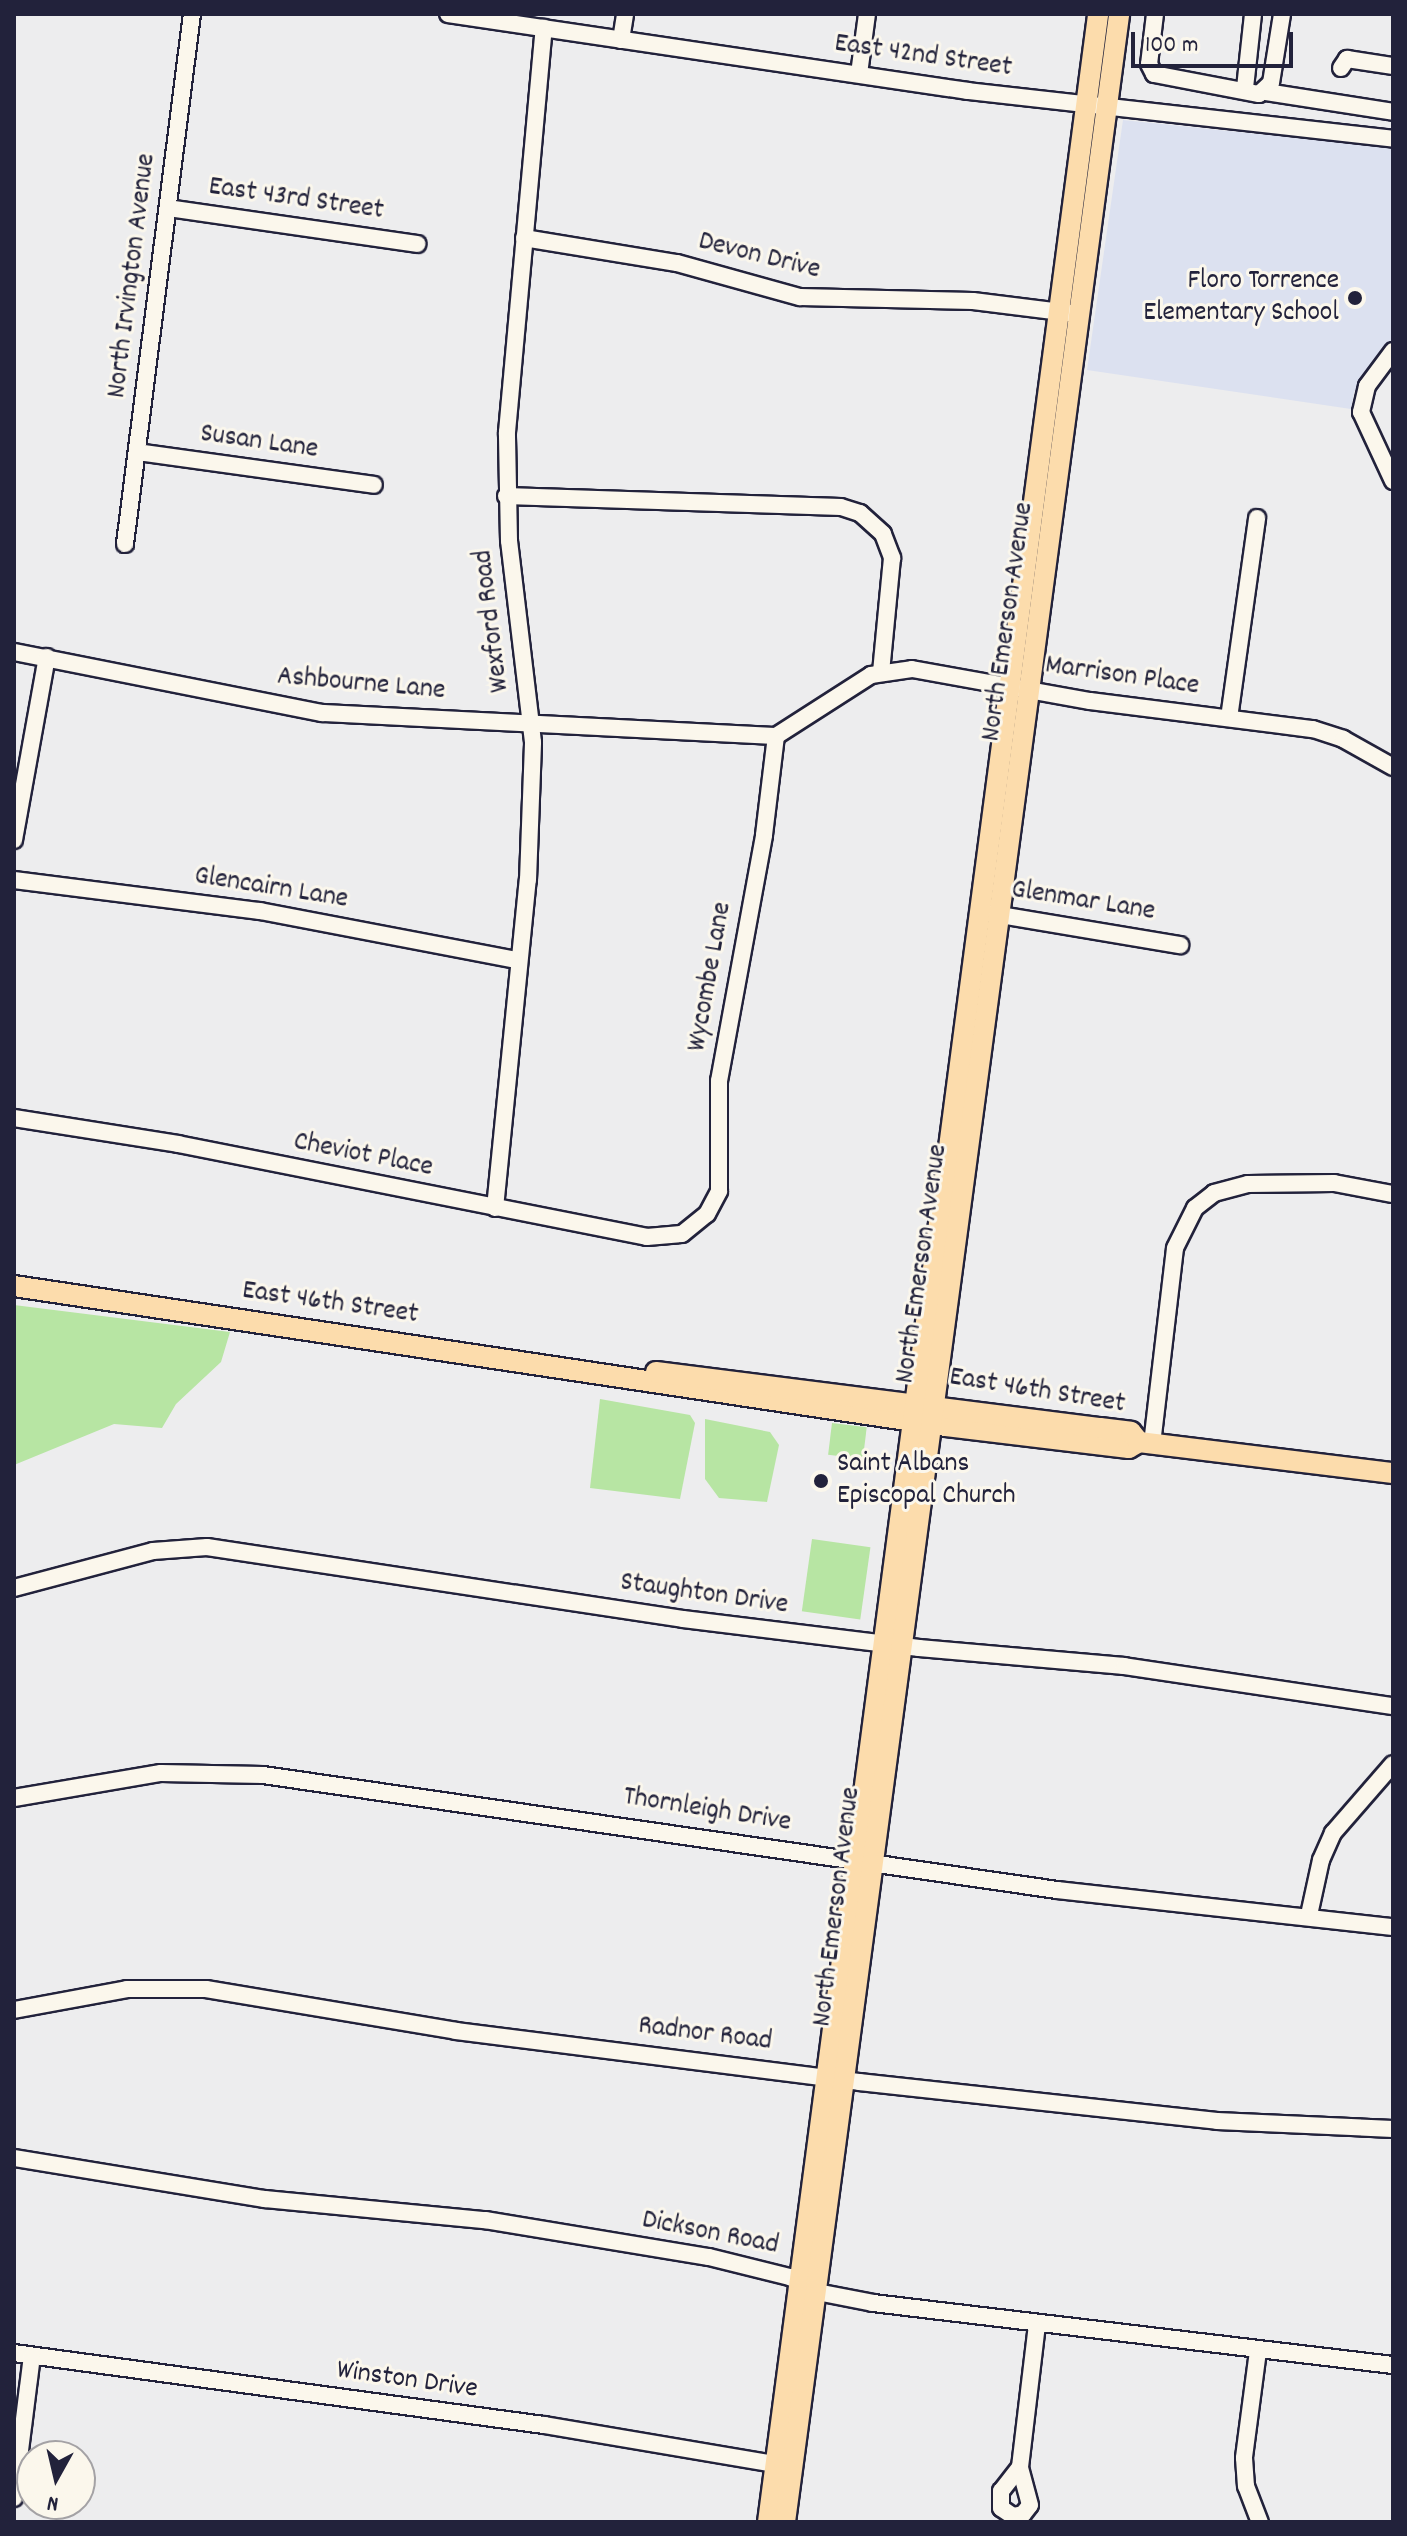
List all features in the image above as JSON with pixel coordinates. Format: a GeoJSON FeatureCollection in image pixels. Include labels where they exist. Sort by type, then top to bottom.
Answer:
{"type":"FeatureCollection","features":[{"type":"Feature","properties":{"kind":"main road","name":"North Emerson Avenue"},"geometry":{"type":"LineString","coordinates":[[1096,107],[1098,14]]}},
{"type":"Feature","properties":{"kind":"main road","name":"North Emerson Avenue"},"geometry":{"type":"LineString","coordinates":[[768,2522],[784,2465],[817,2292],[834,2078],[890,1644],[921,1413],[998,915],[1018,688],[1096,107],[1119,14]]}},
{"type":"Feature","properties":{"kind":"main road","name":"North Emerson Avenue"},"geometry":{"type":"LineString","coordinates":[[921,1413],[977,912],[1018,688]]}},
{"type":"Feature","properties":{"kind":"main road","name":"East 46th Street"},"geometry":{"type":"LineString","coordinates":[[14,1286],[638,1376],[650,1384],[1131,1432],[1146,1443],[1393,1473]]}},
{"type":"Feature","properties":{"kind":"main road","name":"North Emerson Avenue"},"geometry":{"type":"LineString","coordinates":[[785,2522],[784,2465],[797,2279],[834,2078]]}},
{"type":"Feature","properties":{"kind":"street","name":"North Irvington Avenue"},"geometry":{"type":"LineString","coordinates":[[125,544],[192,14]]}},
{"type":"Feature","properties":{"kind":"street","name":"East 42nd Street"},"geometry":{"type":"LineString","coordinates":[[448,14],[1096,107],[1393,139]]}},
{"type":"Feature","properties":{"kind":"street"},"geometry":{"type":"LineString","coordinates":[[621,40],[625,14]]}},
{"type":"Feature","properties":{"kind":"street"},"geometry":{"type":"LineString","coordinates":[[859,74],[867,14]]}},
{"type":"Feature","properties":{"kind":"street"},"geometry":{"type":"LineString","coordinates":[[1155,14],[1149,64],[1154,74],[1393,112]]}},
{"type":"Feature","properties":{"kind":"street"},"geometry":{"type":"LineString","coordinates":[[1252,124],[1256,91],[1253,14]]}},
{"type":"Feature","properties":{"kind":"street"},"geometry":{"type":"LineString","coordinates":[[1256,91],[1282,14]]}},
{"type":"Feature","properties":{"kind":"street","name":"Wexford Road"},"geometry":{"type":"LineString","coordinates":[[495,1208],[529,865],[531,724],[506,496],[508,411],[544,28]]}},
{"type":"Feature","properties":{"kind":"street"},"geometry":{"type":"LineString","coordinates":[[1341,68],[1347,59],[1393,66]]}},
{"type":"Feature","properties":{"kind":"street","name":"East 43rd Street"},"geometry":{"type":"LineString","coordinates":[[168,208],[417,244]]}},
{"type":"Feature","properties":{"kind":"street","name":"Devon Drive"},"geometry":{"type":"LineString","coordinates":[[524,238],[677,263],[800,297],[973,301],[1068,313]]}},
{"type":"Feature","properties":{"kind":"street"},"geometry":{"type":"LineString","coordinates":[[1390,361],[1365,391],[1361,412],[1393,481]]}},
{"type":"Feature","properties":{"kind":"street","name":"Susan Lane"},"geometry":{"type":"LineString","coordinates":[[137,452],[374,485]]}},
{"type":"Feature","properties":{"kind":"street"},"geometry":{"type":"LineString","coordinates":[[506,496],[841,507],[860,513],[883,534],[892,558],[881,672],[776,736]]}},
{"type":"Feature","properties":{"kind":"street"},"geometry":{"type":"LineString","coordinates":[[1229,718],[1257,518]]}},
{"type":"Feature","properties":{"kind":"street","name":"Ashbourne Lane"},"geometry":{"type":"LineString","coordinates":[[14,652],[322,713],[776,736]]}},
{"type":"Feature","properties":{"kind":"street"},"geometry":{"type":"LineString","coordinates":[[14,840],[47,657]]}},
{"type":"Feature","properties":{"kind":"street","name":"Marrison Place"},"geometry":{"type":"LineString","coordinates":[[881,672],[912,669],[1018,688],[1328,733],[1393,767]]}},
{"type":"Feature","properties":{"kind":"street","name":"Wycombe Lane"},"geometry":{"type":"LineString","coordinates":[[699,1222],[719,1186],[722,1055],[764,835],[776,736]]}},
{"type":"Feature","properties":{"kind":"street","name":"Glencairn Lane"},"geometry":{"type":"LineString","coordinates":[[14,880],[260,911],[518,960]]}},
{"type":"Feature","properties":{"kind":"street","name":"Glenmar Lane"},"geometry":{"type":"LineString","coordinates":[[977,912],[1180,945]]}},
{"type":"Feature","properties":{"kind":"street","name":"Cheviot Place"},"geometry":{"type":"LineString","coordinates":[[14,1118],[652,1238],[677,1235],[699,1222]]}},
{"type":"Feature","properties":{"kind":"street"},"geometry":{"type":"LineString","coordinates":[[1146,1443],[1175,1248],[1195,1208],[1214,1193],[1248,1184],[1334,1183],[1393,1194]]}},
{"type":"Feature","properties":{"kind":"street","name":"Staughton Drive"},"geometry":{"type":"LineString","coordinates":[[14,1588],[153,1551],[207,1547],[637,1613],[890,1644],[1124,1666],[1393,1706]]}},
{"type":"Feature","properties":{"kind":"street"},"geometry":{"type":"LineString","coordinates":[[1309,1915],[1321,1860],[1333,1833],[1393,1764]]}},
{"type":"Feature","properties":{"kind":"street","name":"Thornleigh Drive"},"geometry":{"type":"LineString","coordinates":[[14,1798],[141,1774],[252,1774],[570,1815],[862,1862],[1103,1896],[1309,1915],[1393,1927]]}},
{"type":"Feature","properties":{"kind":"street","name":"Radnor Road"},"geometry":{"type":"LineString","coordinates":[[14,2010],[127,1989],[206,1989],[456,2031],[834,2078],[1217,2121],[1393,2129]]}},
{"type":"Feature","properties":{"kind":"street","name":"Dickson Road"},"geometry":{"type":"LineString","coordinates":[[14,2158],[265,2199],[485,2220],[709,2257],[797,2279],[817,2292],[1037,2325],[1393,2365]]}},
{"type":"Feature","properties":{"kind":"street"},"geometry":{"type":"LineString","coordinates":[[1020,2467],[1037,2325]]}},
{"type":"Feature","properties":{"kind":"street"},"geometry":{"type":"LineString","coordinates":[[1258,2351],[1244,2458],[1246,2486],[1260,2522]]}},
{"type":"Feature","properties":{"kind":"street","name":"Winston Drive"},"geometry":{"type":"LineString","coordinates":[[14,2353],[544,2425],[784,2465]]}},
{"type":"Feature","properties":{"kind":"street"},"geometry":{"type":"LineString","coordinates":[[14,2498],[32,2356]]}},
{"type":"Feature","properties":{"kind":"shaded area"},"geometry":{"type":"Polygon","coordinates":[[[1123,120],[1393,148],[1393,340],[1354,392],[1351,409],[1087,370],[1123,120]]]}},
{"type":"Feature","properties":{"kind":"green space"},"geometry":{"type":"Polygon","coordinates":[[[14,1305],[230,1332],[221,1362],[176,1404],[162,1428],[114,1424],[14,1465],[14,1305]]]}},
{"type":"Feature","properties":{"kind":"green space"},"geometry":{"type":"Polygon","coordinates":[[[600,1399],[690,1415],[695,1423],[680,1499],[590,1488],[600,1399]]]}},
{"type":"Feature","properties":{"kind":"green space"},"geometry":{"type":"Polygon","coordinates":[[[705,1419],[770,1432],[779,1445],[767,1502],[719,1498],[705,1479],[705,1419]]]}},
{"type":"Feature","properties":{"kind":"green space"},"geometry":{"type":"Polygon","coordinates":[[[832,1423],[867,1427],[863,1459],[828,1455],[832,1423]]]}},
{"type":"Feature","properties":{"kind":"green space"},"geometry":{"type":"Polygon","coordinates":[[[812,1539],[870,1547],[860,1620],[802,1611],[812,1539]]]}},
{"type":"Feature","properties":{"kind":"place","name":"Floro Torrence Elementary School"},"geometry":{"type":"Point","coordinates":[1355,298]}},
{"type":"Feature","properties":{"kind":"place","name":"Saint Albans Episcopal Church"},"geometry":{"type":"Point","coordinates":[821,1481]}}]}
